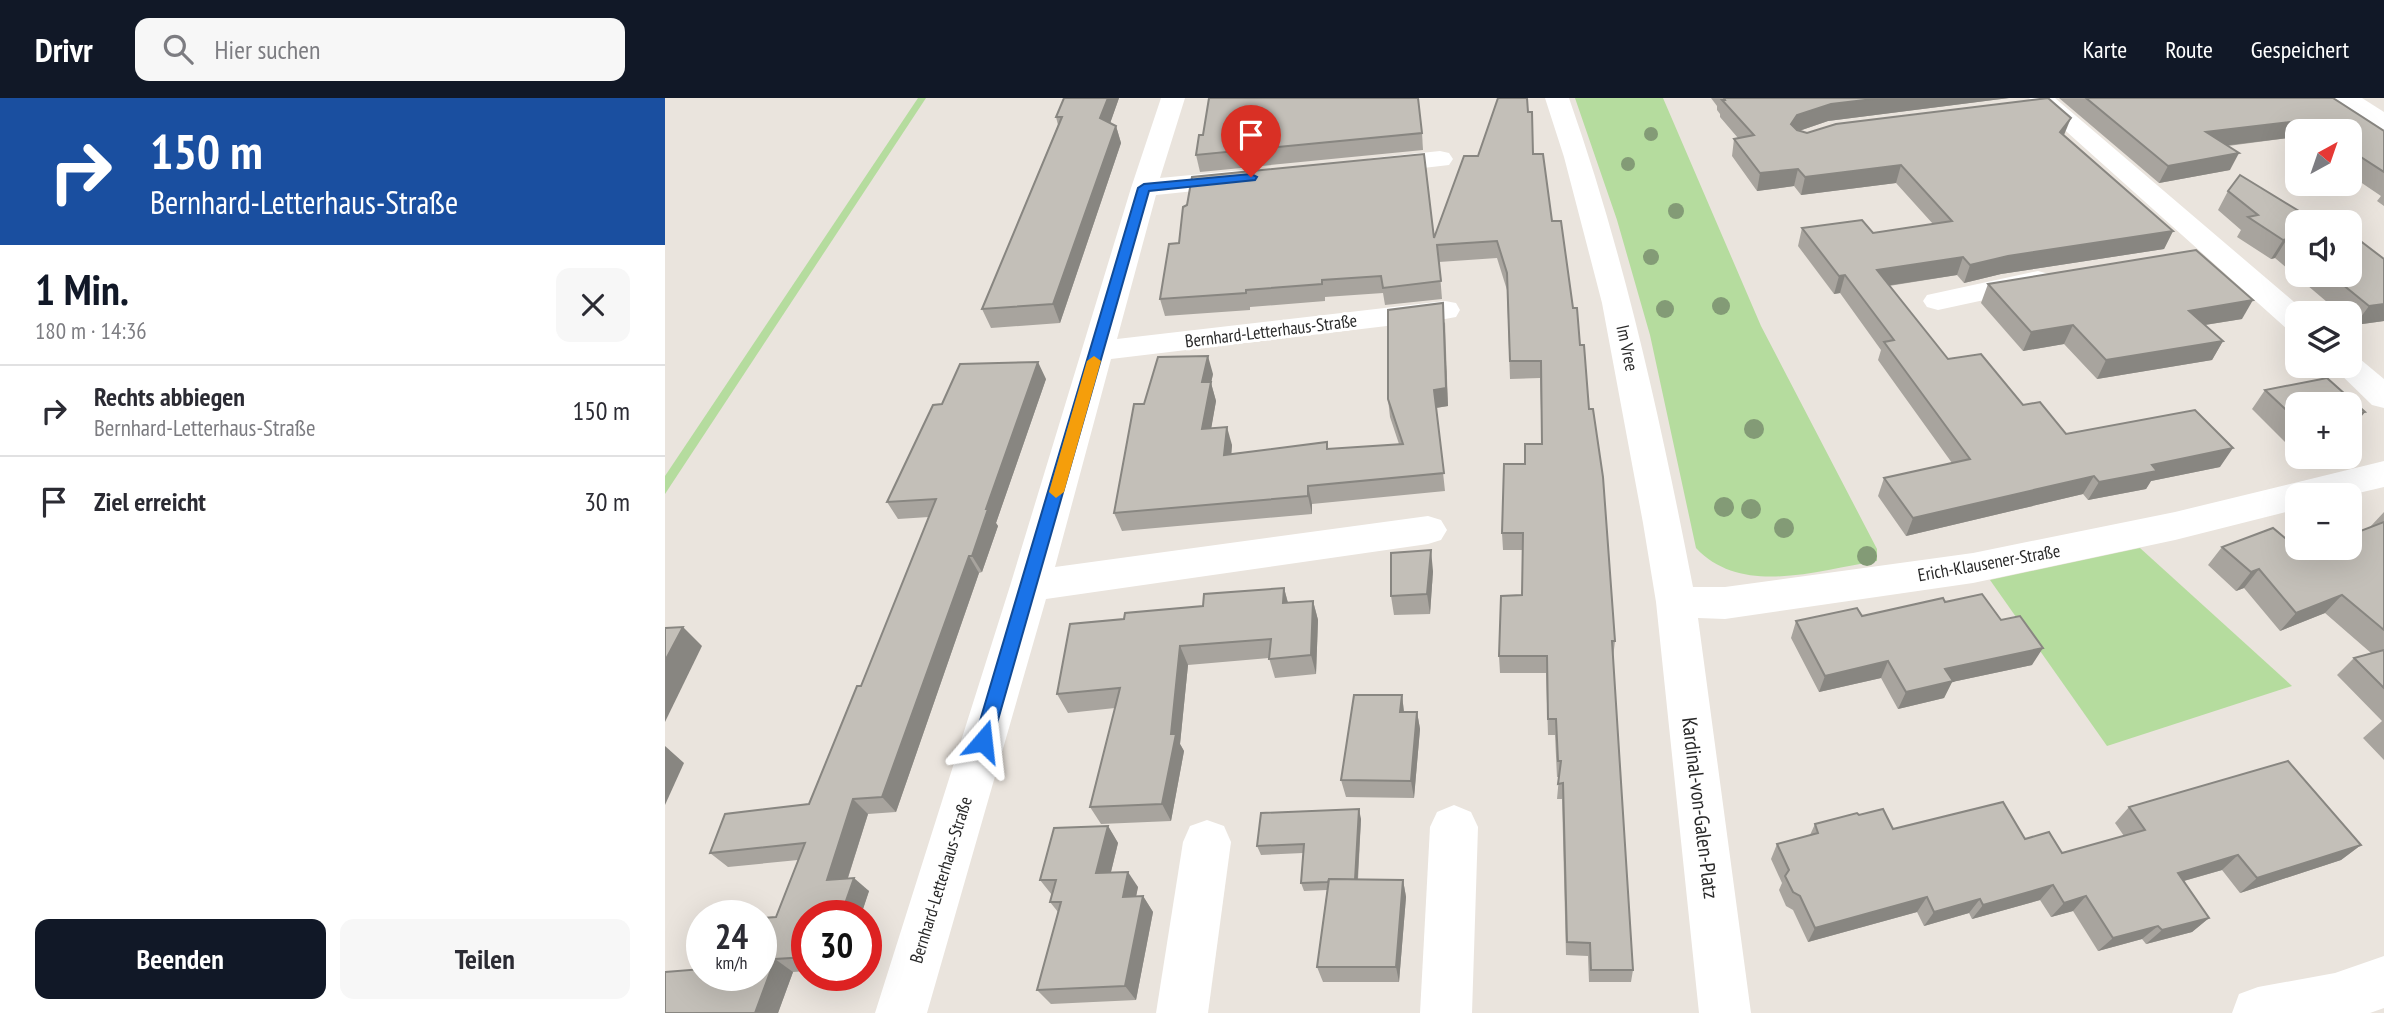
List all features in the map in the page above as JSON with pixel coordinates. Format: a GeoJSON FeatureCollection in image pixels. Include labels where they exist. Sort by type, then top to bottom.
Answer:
{"type":"FeatureCollection","features":[{"type":"Feature","properties":{"kind":"street","name":"Bernhard-Letterhaus-Straße"},"geometry":{"type":"LineString","coordinates":[[901,1013],[1030,586],[1144,188],[1173,98]]}},
{"type":"Feature","properties":{"kind":"street","name":"Im Vree"},"geometry":{"type":"LineString","coordinates":[[1557,98],[1577,157],[1617,303],[1676,602]]}},
{"type":"Feature","properties":{"kind":"street"},"geometry":{"type":"LineString","coordinates":[[2346,98],[2384,123]]}},
{"type":"Feature","properties":{"kind":"street"},"geometry":{"type":"LineString","coordinates":[[2037,103],[2203,254],[2285,313]]}},
{"type":"Feature","properties":{"kind":"street"},"geometry":{"type":"LineString","coordinates":[[1346,168],[1440,159]]}},
{"type":"Feature","properties":{"kind":"street"},"geometry":{"type":"LineString","coordinates":[[1144,188],[1265,176]]}},
{"type":"Feature","properties":{"kind":"street"},"geometry":{"type":"LineString","coordinates":[[1938,301],[2001,286],[2068,275]]}},
{"type":"Feature","properties":{"kind":"street","name":"Bernhard-Letterhaus-Straße"},"geometry":{"type":"LineString","coordinates":[[1097,351],[1445,310]]}},
{"type":"Feature","properties":{"kind":"street"},"geometry":{"type":"LineString","coordinates":[[2362,378],[2384,397]]}},
{"type":"Feature","properties":{"kind":"street","name":"Erich-Klausener-Straße"},"geometry":{"type":"LineString","coordinates":[[2348,483],[2384,474]]}},
{"type":"Feature","properties":{"kind":"street","name":"Erich-Klausener-Straße"},"geometry":{"type":"LineString","coordinates":[[1676,602],[1725,603],[1973,568],[2175,526],[2285,498]]}},
{"type":"Feature","properties":{"kind":"street"},"geometry":{"type":"LineString","coordinates":[[1030,586],[1429,530]]}},
{"type":"Feature","properties":{"kind":"street","name":"Kardinal-von-Galen-Platz"},"geometry":{"type":"LineString","coordinates":[[1676,602],[1725,1013]]}},
{"type":"Feature","properties":{"kind":"street"},"geometry":{"type":"LineString","coordinates":[[1446,1013],[1454,827]]}},
{"type":"Feature","properties":{"kind":"street"},"geometry":{"type":"LineString","coordinates":[[1182,1013],[1207,842]]}},
{"type":"Feature","properties":{"kind":"street"},"geometry":{"type":"LineString","coordinates":[[2281,1012],[2335,999],[2384,982]]}},
{"type":"Feature","properties":{"kind":"green space"},"geometry":{"type":"Polygon","coordinates":[[[918,98],[926,98],[665,494],[665,476],[918,98]]]}},
{"type":"Feature","properties":{"kind":"green space"},"geometry":{"type":"Polygon","coordinates":[[[1575,98],[1663,98],[1761,326],[1877,549],[1877,561],[1806,574],[1758,576],[1735,572],[1715,563],[1696,548],[1650,335],[1617,220],[1575,98]]]}},
{"type":"Feature","properties":{"kind":"green space"},"geometry":{"type":"Polygon","coordinates":[[[2140,548],[2292,686],[2107,746],[1990,580],[2140,548]]]}},
{"type":"Feature","properties":{"kind":"building"},"geometry":{"type":"Polygon","coordinates":[[[1064,98],[1108,98],[1100,118],[1116,126],[1053,304],[982,309],[1062,117],[1056,117],[1064,98]]]}},
{"type":"Feature","properties":{"kind":"building"},"geometry":{"type":"Polygon","coordinates":[[[1209,98],[1418,98],[1422,133],[1196,155],[1199,135],[1203,135],[1209,98]]]}},
{"type":"Feature","properties":{"kind":"building"},"geometry":{"type":"Polygon","coordinates":[[[1498,98],[1527,98],[1528,112],[1532,112],[1533,154],[1543,154],[1552,221],[1561,221],[1573,308],[1577,308],[1580,345],[1584,345],[1589,409],[1593,409],[1603,477],[1633,970],[1591,970],[1590,943],[1567,942],[1563,783],[1558,784],[1561,761],[1558,761],[1556,719],[1548,719],[1547,656],[1499,656],[1501,596],[1522,595],[1523,533],[1502,533],[1504,464],[1525,464],[1525,444],[1542,444],[1541,361],[1510,361],[1507,273],[1497,241],[1437,245],[1441,281],[1383,288],[1381,276],[1322,280],[1322,284],[1246,290],[1246,293],[1160,299],[1169,244],[1179,243],[1183,207],[1187,205],[1192,177],[1424,154],[1434,238],[1464,156],[1478,156],[1498,98]]]}},
{"type":"Feature","properties":{"kind":"building"},"geometry":{"type":"Polygon","coordinates":[[[1724,98],[1882,98],[1831,104],[1797,115],[1791,124],[1797,130],[1807,133],[1836,124],[2048,98],[2071,118],[2060,132],[2173,231],[2008,256],[1970,265],[1963,257],[1877,270],[1948,359],[1981,354],[2023,405],[2040,402],[2066,434],[2195,410],[2233,448],[2152,465],[2157,471],[2099,482],[2094,476],[1913,518],[1884,478],[1970,459],[1884,342],[1894,340],[1845,275],[1839,276],[1802,228],[1862,220],[1873,233],[1952,221],[1901,165],[1805,177],[1798,169],[1760,173],[1734,139],[1754,135],[1722,100],[1725,100],[1724,98]]]}},
{"type":"Feature","properties":{"kind":"building"},"geometry":{"type":"Polygon","coordinates":[[[2086,98],[2333,98],[2384,131],[2384,172],[2363,158],[2363,119],[2285,119],[2285,123],[2206,132],[2239,153],[2168,166],[2086,98]]]}},
{"type":"Feature","properties":{"kind":"building"},"geometry":{"type":"Polygon","coordinates":[[[2240,175],[2297,210],[2285,210],[2285,240],[2248,217],[2258,215],[2228,191],[2240,175]]]}},
{"type":"Feature","properties":{"kind":"building"},"geometry":{"type":"Polygon","coordinates":[[[2362,242],[2384,259],[2384,304],[2369,306],[2346,287],[2362,287],[2362,242]]]}},
{"type":"Feature","properties":{"kind":"building"},"geometry":{"type":"Polygon","coordinates":[[[2196,250],[2253,300],[2189,311],[2223,341],[2106,360],[2073,325],[2031,332],[1988,284],[2196,250]]]}},
{"type":"Feature","properties":{"kind":"building"},"geometry":{"type":"Polygon","coordinates":[[[1443,303],[1446,388],[1434,390],[1444,473],[1308,486],[1308,496],[1114,513],[1134,404],[1144,404],[1158,357],[1208,356],[1202,382],[1211,382],[1202,429],[1227,427],[1224,455],[1327,442],[1327,449],[1403,444],[1388,399],[1388,310],[1443,303]]]}},
{"type":"Feature","properties":{"kind":"building"},"geometry":{"type":"Polygon","coordinates":[[[1038,362],[972,556],[969,556],[882,797],[853,799],[827,880],[854,878],[846,900],[791,900],[791,958],[777,959],[777,914],[805,843],[710,853],[725,814],[809,804],[857,686],[861,686],[936,499],[887,502],[933,405],[942,404],[960,364],[1038,362]]]}},
{"type":"Feature","properties":{"kind":"building"},"geometry":{"type":"Polygon","coordinates":[[[2327,378],[2343,392],[2285,392],[2285,409],[2265,390],[2327,378]]]}},
{"type":"Feature","properties":{"kind":"building"},"geometry":{"type":"Polygon","coordinates":[[[2384,522],[2384,630],[2342,595],[2296,613],[2259,569],[2251,572],[2222,547],[2273,528],[2285,538],[2285,560],[2362,560],[2362,530],[2384,522]]]}},
{"type":"Feature","properties":{"kind":"building"},"geometry":{"type":"Polygon","coordinates":[[[1431,550],[1427,594],[1391,596],[1391,553],[1431,550]]]}},
{"type":"Feature","properties":{"kind":"building"},"geometry":{"type":"Polygon","coordinates":[[[1284,588],[1283,603],[1313,601],[1311,655],[1269,659],[1271,639],[1180,646],[1171,734],[1176,734],[1162,804],[1090,807],[1120,688],[1057,694],[1070,624],[1124,619],[1125,613],[1203,606],[1204,594],[1284,588]]]}},
{"type":"Feature","properties":{"kind":"building"},"geometry":{"type":"Polygon","coordinates":[[[1982,594],[2001,620],[2020,616],[2043,648],[1945,669],[1953,681],[1906,692],[1888,661],[1825,676],[1796,621],[1857,608],[1862,616],[1943,598],[1945,602],[1982,594]]]}},
{"type":"Feature","properties":{"kind":"building"},"geometry":{"type":"Polygon","coordinates":[[[683,627],[665,661],[665,628],[683,627]]]}},
{"type":"Feature","properties":{"kind":"building"},"geometry":{"type":"Polygon","coordinates":[[[2384,650],[2384,688],[2354,658],[2384,650]]]}},
{"type":"Feature","properties":{"kind":"building"},"geometry":{"type":"Polygon","coordinates":[[[1354,695],[1402,695],[1400,712],[1417,712],[1411,781],[1341,780],[1354,695]]]}},
{"type":"Feature","properties":{"kind":"building"},"geometry":{"type":"Polygon","coordinates":[[[2288,761],[2361,845],[2257,878],[2238,855],[2178,873],[2209,918],[2162,930],[2158,926],[2113,938],[2086,896],[2064,903],[2053,885],[1983,905],[1980,899],[1934,912],[1927,897],[1815,928],[1800,896],[1793,892],[1785,876],[1789,870],[1777,844],[1818,833],[1815,824],[1857,813],[1859,815],[1883,809],[1893,829],[2003,802],[2025,839],[2049,832],[2062,853],[2145,830],[2129,807],[2288,761]]]}},
{"type":"Feature","properties":{"kind":"building"},"geometry":{"type":"Polygon","coordinates":[[[1359,809],[1355,880],[1329,879],[1328,882],[1301,883],[1304,844],[1257,846],[1261,813],[1359,809]]]}},
{"type":"Feature","properties":{"kind":"building"},"geometry":{"type":"Polygon","coordinates":[[[1108,826],[1096,873],[1128,872],[1123,897],[1143,896],[1125,986],[1037,990],[1061,902],[1050,902],[1056,880],[1040,880],[1054,828],[1108,826]]]}},
{"type":"Feature","properties":{"kind":"building"},"geometry":{"type":"Polygon","coordinates":[[[1329,879],[1403,880],[1396,967],[1317,967],[1329,879]]]}},
{"type":"Feature","properties":{"kind":"building"},"geometry":{"type":"Polygon","coordinates":[[[686,970],[686,991],[763,991],[755,1013],[665,1013],[665,972],[686,970]]]}},
{"type":"Feature","properties":{"kind":"slow traffic"},"geometry":{"type":"LineString","coordinates":[[1056,492],[1094,361]]}},
{"type":"Feature","properties":{"kind":"route"},"geometry":{"type":"LineString","coordinates":[[983,741],[1144,188],[1251,177]]}}]}
